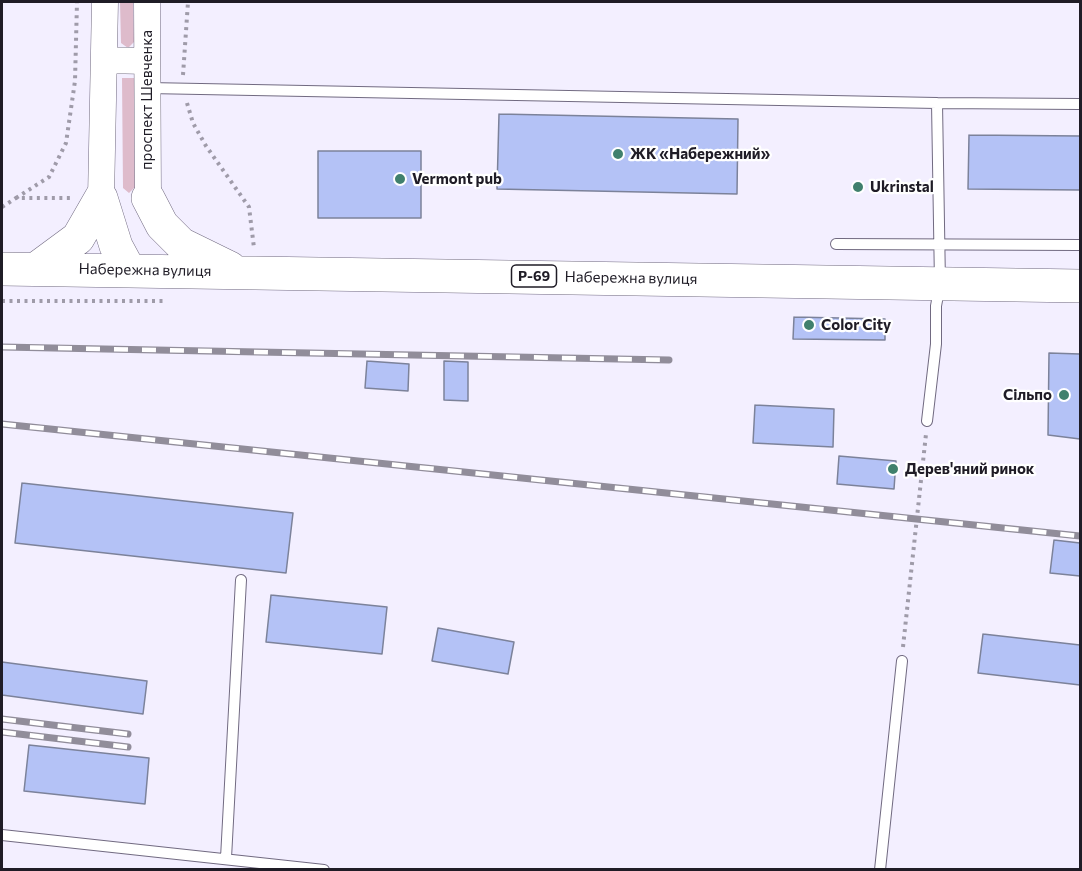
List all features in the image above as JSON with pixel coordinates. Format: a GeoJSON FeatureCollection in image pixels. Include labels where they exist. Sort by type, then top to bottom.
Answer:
{"type":"FeatureCollection","features":[{"type":"Feature","properties":{"kind":"main road"},"geometry":{"type":"LineString","coordinates":[[36,269],[78,238],[90,198]]}},
{"type":"Feature","properties":{"kind":"main road"},"geometry":{"type":"LineString","coordinates":[[90,198],[129,270]]}},
{"type":"Feature","properties":{"kind":"main road"},"geometry":{"type":"LineString","coordinates":[[129,270],[141,246],[148,198]]}},
{"type":"Feature","properties":{"kind":"main road"},"geometry":{"type":"LineString","coordinates":[[148,198],[162,225],[181,244],[246,262]]}},
{"type":"Feature","properties":{"kind":"main road","name":"Набережна вулиця"},"geometry":{"type":"LineString","coordinates":[[2,269],[129,270],[246,262],[940,284],[1080,286]]}},
{"type":"Feature","properties":{"kind":"street"},"geometry":{"type":"LineString","coordinates":[[90,198],[104,60],[105,2]]}},
{"type":"Feature","properties":{"kind":"street","name":"проспект Шевченка"},"geometry":{"type":"LineString","coordinates":[[147,2],[148,198]]}},
{"type":"Feature","properties":{"kind":"street"},"geometry":{"type":"LineString","coordinates":[[104,60],[147,61]]}},
{"type":"Feature","properties":{"kind":"lane"},"geometry":{"type":"LineString","coordinates":[[147,88],[1080,104]]}},
{"type":"Feature","properties":{"kind":"lane"},"geometry":{"type":"LineString","coordinates":[[927,421],[936,344],[936,306],[940,284],[937,103]]}},
{"type":"Feature","properties":{"kind":"lane"},"geometry":{"type":"LineString","coordinates":[[836,244],[1080,245]]}},
{"type":"Feature","properties":{"kind":"lane"},"geometry":{"type":"LineString","coordinates":[[225,858],[241,580]]}},
{"type":"Feature","properties":{"kind":"lane"},"geometry":{"type":"LineString","coordinates":[[880,870],[902,661]]}},
{"type":"Feature","properties":{"kind":"lane"},"geometry":{"type":"LineString","coordinates":[[2,835],[324,870]]}},
{"type":"Feature","properties":{"kind":"path"},"geometry":{"type":"LineString","coordinates":[[2,207],[49,177],[66,143],[75,81],[76,2]]}},
{"type":"Feature","properties":{"kind":"path"},"geometry":{"type":"LineString","coordinates":[[188,2],[182,88],[193,123],[206,146],[249,207],[246,262]]}},
{"type":"Feature","properties":{"kind":"path"},"geometry":{"type":"LineString","coordinates":[[16,198],[90,198]]}},
{"type":"Feature","properties":{"kind":"path"},"geometry":{"type":"LineString","coordinates":[[2,301],[168,301]]}},
{"type":"Feature","properties":{"kind":"path"},"geometry":{"type":"LineString","coordinates":[[902,661],[927,421]]}},
{"type":"Feature","properties":{"kind":"shaded area"},"geometry":{"type":"Polygon","coordinates":[[[120,2],[133,2],[134,42],[128,48],[121,43],[120,2]]]}},
{"type":"Feature","properties":{"kind":"shaded area"},"geometry":{"type":"Polygon","coordinates":[[[122,78],[134,78],[135,187],[129,193],[123,188],[122,78]]]}},
{"type":"Feature","properties":{"kind":"building","name":"ЖК «Набережний»"},"geometry":{"type":"Polygon","coordinates":[[[499,114],[738,119],[737,194],[497,189],[499,114]]]}},
{"type":"Feature","properties":{"kind":"building"},"geometry":{"type":"Polygon","coordinates":[[[969,135],[1080,136],[1080,190],[968,189],[969,135]]]}},
{"type":"Feature","properties":{"kind":"building"},"geometry":{"type":"Polygon","coordinates":[[[318,151],[421,151],[421,218],[318,218],[318,151]]]}},
{"type":"Feature","properties":{"kind":"building"},"geometry":{"type":"Polygon","coordinates":[[[794,317],[885,319],[885,340],[793,339],[794,317]]]}},
{"type":"Feature","properties":{"kind":"building","name":"Сільпо"},"geometry":{"type":"Polygon","coordinates":[[[1049,353],[1080,354],[1080,439],[1048,435],[1049,353]]]}},
{"type":"Feature","properties":{"kind":"building"},"geometry":{"type":"Polygon","coordinates":[[[367,361],[409,364],[408,391],[365,388],[367,361]]]}},
{"type":"Feature","properties":{"kind":"building"},"geometry":{"type":"Polygon","coordinates":[[[444,361],[468,362],[468,401],[444,400],[444,361]]]}},
{"type":"Feature","properties":{"kind":"building"},"geometry":{"type":"Polygon","coordinates":[[[755,405],[834,409],[833,447],[753,443],[755,405]]]}},
{"type":"Feature","properties":{"kind":"building"},"geometry":{"type":"Polygon","coordinates":[[[839,456],[896,461],[894,489],[837,484],[839,456]]]}},
{"type":"Feature","properties":{"kind":"building"},"geometry":{"type":"Polygon","coordinates":[[[22,483],[293,513],[286,573],[15,543],[22,483]]]}},
{"type":"Feature","properties":{"kind":"building"},"geometry":{"type":"Polygon","coordinates":[[[1054,540],[1080,543],[1080,576],[1050,573],[1054,540]]]}},
{"type":"Feature","properties":{"kind":"building"},"geometry":{"type":"Polygon","coordinates":[[[271,595],[387,607],[382,654],[266,642],[271,595]]]}},
{"type":"Feature","properties":{"kind":"building"},"geometry":{"type":"Polygon","coordinates":[[[438,628],[514,642],[508,674],[432,661],[438,628]]]}},
{"type":"Feature","properties":{"kind":"building"},"geometry":{"type":"Polygon","coordinates":[[[983,634],[1080,645],[1080,685],[978,673],[983,634]]]}},
{"type":"Feature","properties":{"kind":"building"},"geometry":{"type":"Polygon","coordinates":[[[2,662],[147,681],[143,714],[2,695],[2,662]]]}},
{"type":"Feature","properties":{"kind":"building"},"geometry":{"type":"Polygon","coordinates":[[[29,745],[149,758],[145,804],[24,791],[29,745]]]}},
{"type":"Feature","properties":{"kind":"railway"},"geometry":{"type":"LineString","coordinates":[[2,347],[669,360]]}},
{"type":"Feature","properties":{"kind":"railway"},"geometry":{"type":"LineString","coordinates":[[2,424],[1080,536]]}},
{"type":"Feature","properties":{"kind":"railway"},"geometry":{"type":"LineString","coordinates":[[2,719],[128,734]]}},
{"type":"Feature","properties":{"kind":"railway"},"geometry":{"type":"LineString","coordinates":[[2,732],[128,747]]}},
{"type":"Feature","properties":{"kind":"place","name":"ЖК «Набережний»"},"geometry":{"type":"Point","coordinates":[618,154]}},
{"type":"Feature","properties":{"kind":"place","name":"Vermont pub"},"geometry":{"type":"Point","coordinates":[400,179]}},
{"type":"Feature","properties":{"kind":"place","name":"Ukrinstal"},"geometry":{"type":"Point","coordinates":[858,187]}},
{"type":"Feature","properties":{"kind":"place","name":"Color City"},"geometry":{"type":"Point","coordinates":[809,325]}},
{"type":"Feature","properties":{"kind":"place","name":"Сільпо"},"geometry":{"type":"Point","coordinates":[1064,395]}},
{"type":"Feature","properties":{"kind":"place","name":"Дерев'яний ринок"},"geometry":{"type":"Point","coordinates":[893,469]}}]}
